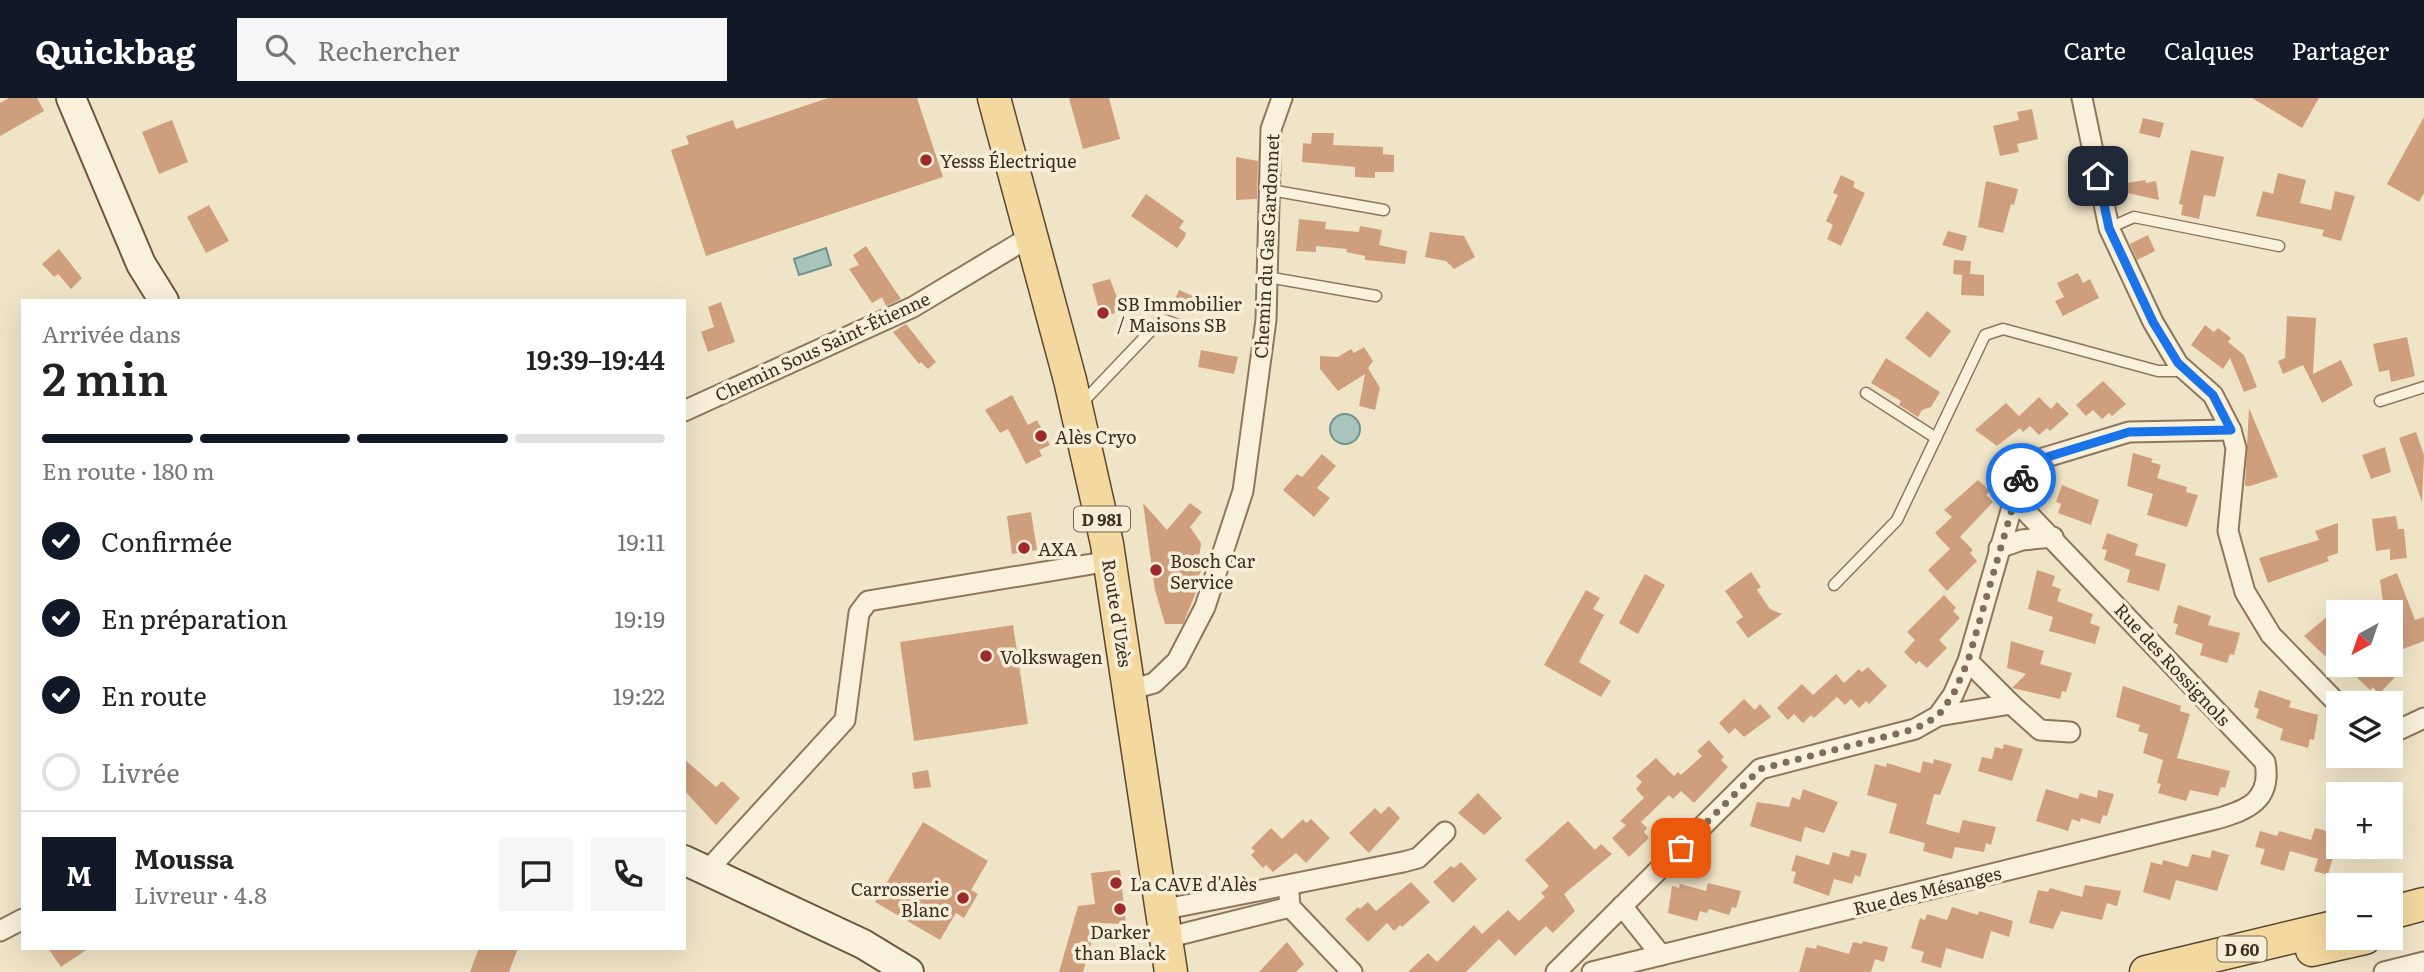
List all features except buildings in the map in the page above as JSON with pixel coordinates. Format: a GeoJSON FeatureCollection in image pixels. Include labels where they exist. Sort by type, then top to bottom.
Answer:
{"type":"FeatureCollection","features":[{"type":"Feature","properties":{"kind":"main road","name":"Route d'Uzès"},"geometry":{"type":"LineString","coordinates":[[994,98],[1076,409],[1110,561],[1171,972]]}},
{"type":"Feature","properties":{"kind":"main road","name":"D 60"},"geometry":{"type":"LineString","coordinates":[[2146,972],[2326,929]]}},
{"type":"Feature","properties":{"kind":"main road","name":"D 60"},"geometry":{"type":"LineString","coordinates":[[2219,972],[2326,947]]}},
{"type":"Feature","properties":{"kind":"street"},"geometry":{"type":"LineString","coordinates":[[71,98],[141,264],[163,299]]}},
{"type":"Feature","properties":{"kind":"street","name":"Chemin du Gas Gardonnet"},"geometry":{"type":"LineString","coordinates":[[1130,690],[1154,683],[1177,660],[1205,607],[1226,550],[1243,491],[1266,320],[1271,129],[1282,98]]}},
{"type":"Feature","properties":{"kind":"street"},"geometry":{"type":"LineString","coordinates":[[2082,98],[2109,228],[2153,322],[2178,363],[2213,395],[2231,430],[2236,448],[2228,531],[2245,592],[2271,635],[2326,692]]}},
{"type":"Feature","properties":{"kind":"street","name":"Chemin Sous Saint-Étienne"},"geometry":{"type":"LineString","coordinates":[[686,410],[913,307],[1018,244],[1033,243]]}},
{"type":"Feature","properties":{"kind":"street"},"geometry":{"type":"LineString","coordinates":[[1938,716],[1953,695],[1968,661],[2020,479],[2031,462],[2051,453],[2129,432],[2231,430]]}},
{"type":"Feature","properties":{"kind":"street","name":"Rue des Rossignols"},"geometry":{"type":"LineString","coordinates":[[2014,499],[2265,762],[2266,789],[2259,801]]}},
{"type":"Feature","properties":{"kind":"street"},"geometry":{"type":"LineString","coordinates":[[1999,548],[2022,540],[2053,537]]}},
{"type":"Feature","properties":{"kind":"street"},"geometry":{"type":"LineString","coordinates":[[909,972],[863,944],[696,866],[845,720],[859,613],[868,601],[1110,561]]}},
{"type":"Feature","properties":{"kind":"street"},"geometry":{"type":"LineString","coordinates":[[1968,661],[2040,730],[2070,733]]}},
{"type":"Feature","properties":{"kind":"street"},"geometry":{"type":"LineString","coordinates":[[1556,972],[1760,769],[1915,729],[1938,716],[2011,704]]}},
{"type":"Feature","properties":{"kind":"street"},"geometry":{"type":"LineString","coordinates":[[2403,728],[2424,718]]}},
{"type":"Feature","properties":{"kind":"street","name":"Rue des Mésanges"},"geometry":{"type":"LineString","coordinates":[[1592,972],[2216,819],[2243,811],[2259,801]]}},
{"type":"Feature","properties":{"kind":"street"},"geometry":{"type":"LineString","coordinates":[[1163,924],[1288,886],[1418,858],[1445,832]]}},
{"type":"Feature","properties":{"kind":"street"},"geometry":{"type":"LineString","coordinates":[[1288,886],[1290,907],[1352,972]]}},
{"type":"Feature","properties":{"kind":"street"},"geometry":{"type":"LineString","coordinates":[[1622,906],[1661,955]]}},
{"type":"Feature","properties":{"kind":"street"},"geometry":{"type":"LineString","coordinates":[[1163,924],[1290,907]]}},
{"type":"Feature","properties":{"kind":"street"},"geometry":{"type":"LineString","coordinates":[[0,931],[21,920]]}},
{"type":"Feature","properties":{"kind":"street"},"geometry":{"type":"LineString","coordinates":[[2384,972],[2424,962]]}},
{"type":"Feature","properties":{"kind":"lane"},"geometry":{"type":"LineString","coordinates":[[1270,190],[1384,210]]}},
{"type":"Feature","properties":{"kind":"lane"},"geometry":{"type":"LineString","coordinates":[[2109,228],[2134,217],[2279,246]]}},
{"type":"Feature","properties":{"kind":"lane"},"geometry":{"type":"LineString","coordinates":[[1267,277],[1376,296]]}},
{"type":"Feature","properties":{"kind":"lane"},"geometry":{"type":"LineString","coordinates":[[1076,409],[1162,319],[1188,329]]}},
{"type":"Feature","properties":{"kind":"lane"},"geometry":{"type":"LineString","coordinates":[[1834,585],[1891,530],[1985,335],[2003,329],[2158,371],[2186,371]]}},
{"type":"Feature","properties":{"kind":"lane"},"geometry":{"type":"LineString","coordinates":[[2381,401],[2424,387]]}},
{"type":"Feature","properties":{"kind":"lane"},"geometry":{"type":"LineString","coordinates":[[1866,393],[1936,438]]}},
{"type":"Feature","properties":{"kind":"water"},"geometry":{"type":"Polygon","coordinates":[[[826,248],[831,265],[799,275],[794,259],[826,248]]]}},
{"type":"Feature","properties":{"kind":"water"},"geometry":{"type":"Polygon","coordinates":[[[1345,414],[1356,418],[1360,429],[1356,440],[1345,444],[1334,440],[1330,429],[1334,418],[1345,414]]]}},
{"type":"Feature","properties":{"kind":"way so far"},"geometry":{"type":"LineString","coordinates":[[1681,848],[1760,769],[1915,729],[1938,716],[1953,695],[1968,661],[2021,478]]}},
{"type":"Feature","properties":{"kind":"place","name":"Yesss Électrique"},"geometry":{"type":"Point","coordinates":[926,160]}},
{"type":"Feature","properties":{"kind":"place","name":"SB Immobilier / Maisons SB"},"geometry":{"type":"Point","coordinates":[1103,313]}},
{"type":"Feature","properties":{"kind":"place","name":"Alès Cryo"},"geometry":{"type":"Point","coordinates":[1041,436]}},
{"type":"Feature","properties":{"kind":"place","name":"AXA"},"geometry":{"type":"Point","coordinates":[1024,548]}},
{"type":"Feature","properties":{"kind":"place","name":"Bosch Car Service"},"geometry":{"type":"Point","coordinates":[1156,570]}},
{"type":"Feature","properties":{"kind":"place","name":"Volkswagen"},"geometry":{"type":"Point","coordinates":[986,656]}},
{"type":"Feature","properties":{"kind":"place","name":"La CAVE d'Alès"},"geometry":{"type":"Point","coordinates":[1116,883]}},
{"type":"Feature","properties":{"kind":"place","name":"Carrosserie Blanc"},"geometry":{"type":"Point","coordinates":[963,898]}},
{"type":"Feature","properties":{"kind":"place","name":"Darker than Black"},"geometry":{"type":"Point","coordinates":[1120,909]}},
{"type":"Feature","properties":{"kind":"route"},"geometry":{"type":"LineString","coordinates":[[2021,478],[2031,462],[2051,453],[2129,432],[2231,430],[2213,395],[2178,363],[2153,322],[2109,228],[2098,176]]}}]}
